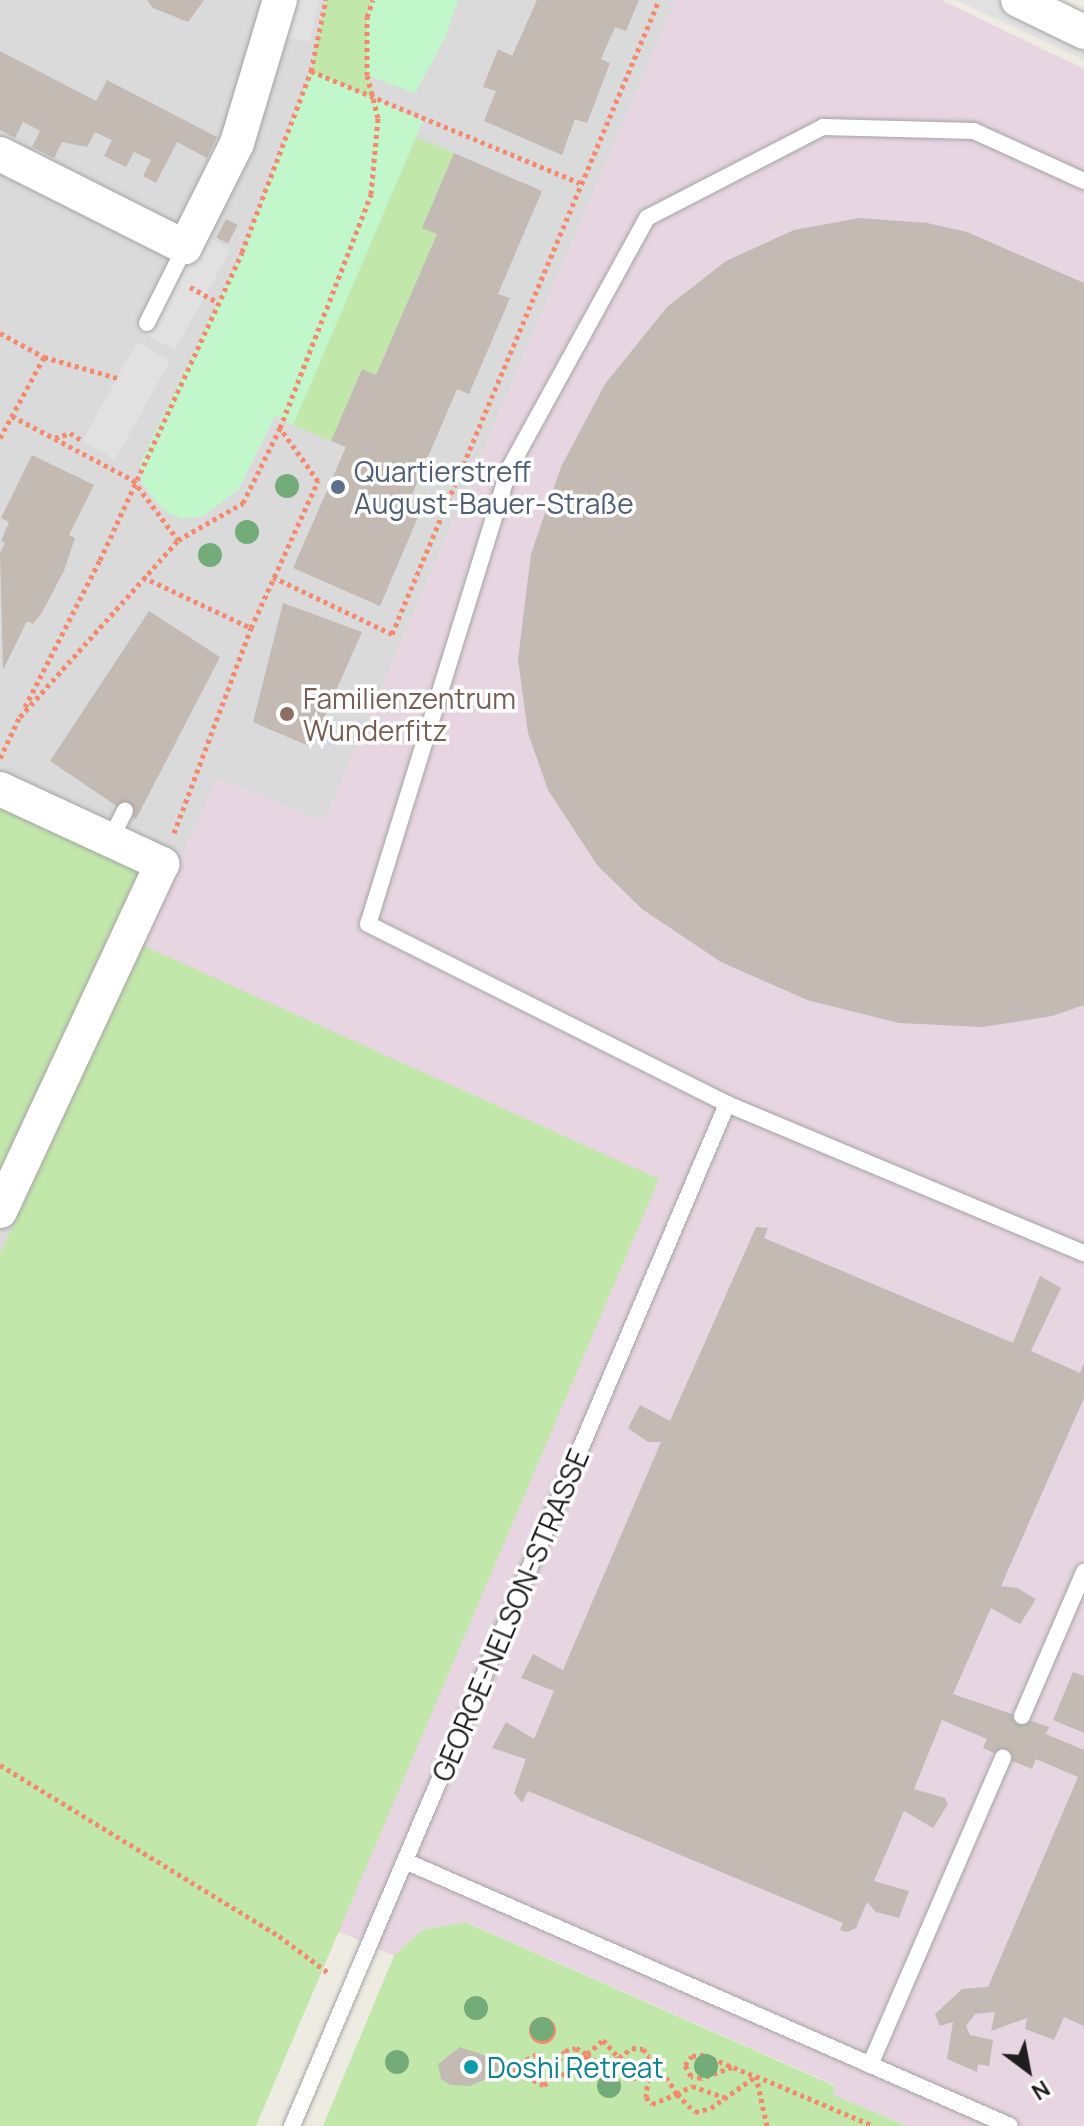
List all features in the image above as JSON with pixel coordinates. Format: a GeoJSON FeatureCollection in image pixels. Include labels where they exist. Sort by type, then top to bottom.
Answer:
{"type":"FeatureCollection","features":[{"type":"Feature","properties":{"kind":"street"},"geometry":{"type":"LineString","coordinates":[[0,154],[185,247],[237,143],[280,0]]}},
{"type":"Feature","properties":{"kind":"street"},"geometry":{"type":"LineString","coordinates":[[1018,0],[1084,32]]}},
{"type":"Feature","properties":{"kind":"street"},"geometry":{"type":"LineString","coordinates":[[0,789],[117,826],[162,864],[0,1211]]}},
{"type":"Feature","properties":{"kind":"lane"},"geometry":{"type":"LineString","coordinates":[[1084,181],[974,131],[823,127],[647,218],[509,469],[368,924],[727,1104],[1084,1253]]}},
{"type":"Feature","properties":{"kind":"lane"},"geometry":{"type":"LineString","coordinates":[[147,323],[185,247]]}},
{"type":"Feature","properties":{"kind":"lane","name":"GEORGE-NELSON-STRASSE"},"geometry":{"type":"LineString","coordinates":[[292,2126],[727,1104]]}},
{"type":"Feature","properties":{"kind":"lane"},"geometry":{"type":"LineString","coordinates":[[1022,1716],[1084,1572]]}},
{"type":"Feature","properties":{"kind":"lane"},"geometry":{"type":"LineString","coordinates":[[870,2065],[1003,1757]]}},
{"type":"Feature","properties":{"kind":"lane"},"geometry":{"type":"LineString","coordinates":[[405,1861],[1010,2126]]}},
{"type":"Feature","properties":{"kind":"path"},"geometry":{"type":"LineString","coordinates":[[0,758],[100,560],[133,480],[242,252],[311,71],[326,0]]}},
{"type":"Feature","properties":{"kind":"path"},"geometry":{"type":"LineString","coordinates":[[20,717],[178,540],[243,503],[280,428],[371,194],[378,154],[375,99],[367,75],[367,17],[373,0]]}},
{"type":"Feature","properties":{"kind":"path"},"geometry":{"type":"LineString","coordinates":[[273,577],[392,634],[659,0]]}},
{"type":"Feature","properties":{"kind":"path"},"geometry":{"type":"LineString","coordinates":[[311,71],[580,183]]}},
{"type":"Feature","properties":{"kind":"path"},"geometry":{"type":"LineString","coordinates":[[0,333],[44,357],[117,378]]}},
{"type":"Feature","properties":{"kind":"path"},"geometry":{"type":"LineString","coordinates":[[0,438],[44,357]]}},
{"type":"Feature","properties":{"kind":"path"},"geometry":{"type":"LineString","coordinates":[[12,416],[133,480],[178,540]]}},
{"type":"Feature","properties":{"kind":"path"},"geometry":{"type":"LineString","coordinates":[[162,864],[251,628],[318,481],[280,428]]}},
{"type":"Feature","properties":{"kind":"path"},"geometry":{"type":"LineString","coordinates":[[54,438],[70,433],[81,440]]}},
{"type":"Feature","properties":{"kind":"path"},"geometry":{"type":"LineString","coordinates":[[143,577],[251,628]]}},
{"type":"Feature","properties":{"kind":"path"},"geometry":{"type":"LineString","coordinates":[[0,1765],[279,1936],[351,1989]]}},
{"type":"Feature","properties":{"kind":"path"},"geometry":{"type":"LineString","coordinates":[[538,2054],[540,2040],[531,2028],[543,2019],[552,2031],[540,2040]]}},
{"type":"Feature","properties":{"kind":"path"},"geometry":{"type":"LineString","coordinates":[[538,2054],[575,2079],[584,2069],[587,2054],[603,2040],[632,2078],[666,2077],[695,2112],[725,2098],[754,2076]]}},
{"type":"Feature","properties":{"kind":"path"},"geometry":{"type":"LineString","coordinates":[[504,2066],[512,2067],[544,2085],[552,2080],[555,2068],[571,2048],[587,2054],[601,2065],[619,2058],[632,2048],[643,2049],[649,2056],[646,2097],[652,2104],[692,2086],[725,2098]]}},
{"type":"Feature","properties":{"kind":"path"},"geometry":{"type":"LineString","coordinates":[[512,2067],[538,2054]]}},
{"type":"Feature","properties":{"kind":"path"},"geometry":{"type":"LineString","coordinates":[[732,2067],[701,2078],[691,2076],[685,2065],[692,2056],[704,2055],[874,2126]]}},
{"type":"Feature","properties":{"kind":"path"},"geometry":{"type":"LineString","coordinates":[[613,2078],[619,2058]]}},
{"type":"Feature","properties":{"kind":"path"},"geometry":{"type":"LineString","coordinates":[[754,2076],[767,2126]]}},
{"type":"Feature","properties":{"kind":"shaded area"},"geometry":{"type":"Polygon","coordinates":[[[0,0],[676,0],[324,823],[218,778],[0,1254],[0,0]]]}},
{"type":"Feature","properties":{"kind":"shaded area"},"geometry":{"type":"Polygon","coordinates":[[[280,0],[319,0],[310,42],[273,34],[280,0]]]}},
{"type":"Feature","properties":{"kind":"shaded area"},"geometry":{"type":"Polygon","coordinates":[[[676,0],[941,0],[1084,69],[1084,2126],[907,2126],[833,2095],[835,2085],[466,1922],[422,1930],[394,1956],[132,1840],[0,1254],[218,778],[324,823],[676,0]]]}},
{"type":"Feature","properties":{"kind":"shaded area"},"geometry":{"type":"Polygon","coordinates":[[[956,0],[1018,0],[1084,32],[1084,60],[956,0]]]}},
{"type":"Feature","properties":{"kind":"shaded area"},"geometry":{"type":"Polygon","coordinates":[[[193,229],[231,250],[175,350],[137,330],[193,229]]]}},
{"type":"Feature","properties":{"kind":"shaded area"},"geometry":{"type":"Polygon","coordinates":[[[137,342],[170,360],[115,459],[82,441],[137,342]]]}},
{"type":"Feature","properties":{"kind":"green space"},"geometry":{"type":"Polygon","coordinates":[[[326,0],[373,0],[367,17],[367,75],[375,99],[311,71],[326,0]]]}},
{"type":"Feature","properties":{"kind":"green space"},"geometry":{"type":"Polygon","coordinates":[[[373,0],[458,0],[445,38],[415,93],[367,75],[367,17],[373,0]]]}},
{"type":"Feature","properties":{"kind":"green space"},"geometry":{"type":"Polygon","coordinates":[[[311,71],[423,121],[293,425],[275,416],[238,490],[203,516],[184,519],[168,513],[153,498],[142,482],[140,464],[242,252],[311,71]]]}},
{"type":"Feature","properties":{"kind":"green space"},"geometry":{"type":"Polygon","coordinates":[[[416,137],[454,153],[422,227],[437,234],[376,375],[362,369],[331,441],[293,425],[416,137]]]}},
{"type":"Feature","properties":{"kind":"green space"},"geometry":{"type":"Polygon","coordinates":[[[0,789],[162,864],[0,1211],[0,789]]]}},
{"type":"Feature","properties":{"kind":"green space"},"geometry":{"type":"Polygon","coordinates":[[[142,945],[659,1179],[256,2126],[0,2126],[0,1254],[142,945]]]}},
{"type":"Feature","properties":{"kind":"green space"},"geometry":{"type":"Polygon","coordinates":[[[465,1922],[835,2086],[833,2095],[907,2126],[323,2126],[394,1956],[422,1930],[465,1922]]]}},
{"type":"Feature","properties":{"kind":"building"},"geometry":{"type":"Polygon","coordinates":[[[147,0],[204,0],[188,22],[153,8],[147,0]]]}},
{"type":"Feature","properties":{"kind":"building"},"geometry":{"type":"Polygon","coordinates":[[[537,0],[639,0],[626,31],[615,27],[601,59],[610,63],[587,123],[575,119],[562,155],[484,121],[496,91],[483,87],[498,49],[512,56],[537,0]]]}},
{"type":"Feature","properties":{"kind":"building"},"geometry":{"type":"Polygon","coordinates":[[[0,51],[96,101],[107,80],[217,137],[207,158],[177,142],[156,183],[143,176],[151,160],[134,152],[126,167],[104,156],[112,140],[95,132],[87,147],[62,142],[54,158],[32,147],[40,131],[33,127],[23,122],[15,138],[0,130],[0,51]]]}},
{"type":"Feature","properties":{"kind":"building"},"geometry":{"type":"Polygon","coordinates":[[[454,153],[542,191],[498,294],[510,298],[469,394],[457,389],[408,504],[421,510],[380,606],[293,568],[346,447],[331,441],[362,369],[376,375],[437,234],[422,228],[454,153]]]}},
{"type":"Feature","properties":{"kind":"building"},"geometry":{"type":"Polygon","coordinates":[[[860,218],[927,223],[967,232],[1084,283],[1084,1005],[1052,1016],[983,1027],[899,1023],[807,1000],[721,962],[642,909],[597,865],[548,790],[528,733],[518,659],[531,554],[561,467],[605,384],[667,307],[726,261],[794,230],[860,218]]]}},
{"type":"Feature","properties":{"kind":"building"},"geometry":{"type":"Polygon","coordinates":[[[226,219],[238,225],[228,244],[216,238],[226,219]]]}},
{"type":"Feature","properties":{"kind":"building"},"geometry":{"type":"Polygon","coordinates":[[[32,455],[94,485],[69,535],[75,538],[64,571],[41,614],[33,624],[27,621],[3,670],[0,553],[9,522],[1,518],[32,455]]]}},
{"type":"Feature","properties":{"kind":"building"},"geometry":{"type":"Polygon","coordinates":[[[283,603],[362,632],[311,747],[253,722],[283,603]]]}},
{"type":"Feature","properties":{"kind":"building"},"geometry":{"type":"Polygon","coordinates":[[[149,611],[220,657],[136,819],[50,761],[149,611]]]}},
{"type":"Feature","properties":{"kind":"building"},"geometry":{"type":"Polygon","coordinates":[[[756,1227],[768,1228],[764,1238],[1013,1343],[1040,1276],[1061,1288],[1031,1351],[1080,1373],[1084,1362],[1084,1398],[1001,1586],[1017,1588],[1036,1599],[1020,1624],[991,1608],[953,1694],[1049,1727],[1046,1734],[1084,1750],[1084,2026],[1064,2017],[1054,2040],[1025,2029],[1027,2018],[991,2031],[995,2012],[975,2014],[966,2026],[970,2035],[993,2040],[989,2066],[978,2064],[977,2072],[947,2059],[953,2022],[940,2026],[935,2014],[962,1989],[988,1987],[1078,1777],[1036,1759],[1032,1769],[1003,1757],[983,1748],[987,1739],[942,1720],[914,1789],[945,1798],[948,1804],[933,1828],[904,1811],[874,1881],[909,1891],[899,1918],[876,1912],[867,1902],[856,1928],[847,1932],[840,1930],[843,1923],[528,1791],[522,1803],[514,1793],[526,1759],[492,1748],[506,1722],[534,1739],[554,1691],[521,1678],[533,1654],[563,1670],[661,1442],[648,1442],[628,1428],[640,1405],[670,1421],[756,1227]]]}},
{"type":"Feature","properties":{"kind":"building"},"geometry":{"type":"Polygon","coordinates":[[[1073,1672],[1084,1676],[1084,1733],[1053,1720],[1073,1672]]]}},
{"type":"Feature","properties":{"kind":"building","name":"Doshi Retreat"},"geometry":{"type":"Polygon","coordinates":[[[460,2047],[504,2062],[504,2071],[470,2086],[450,2085],[441,2079],[438,2064],[460,2047]]]}},
{"type":"Feature","properties":{"kind":"place","name":"Quartierstreff August-Bauer-Straße"},"geometry":{"type":"Point","coordinates":[338,487]}},
{"type":"Feature","properties":{"kind":"place","name":"Familienzentrum Wunderfitz"},"geometry":{"type":"Point","coordinates":[287,714]}},
{"type":"Feature","properties":{"kind":"place","name":"Doshi Retreat"},"geometry":{"type":"Point","coordinates":[471,2067]}}]}
